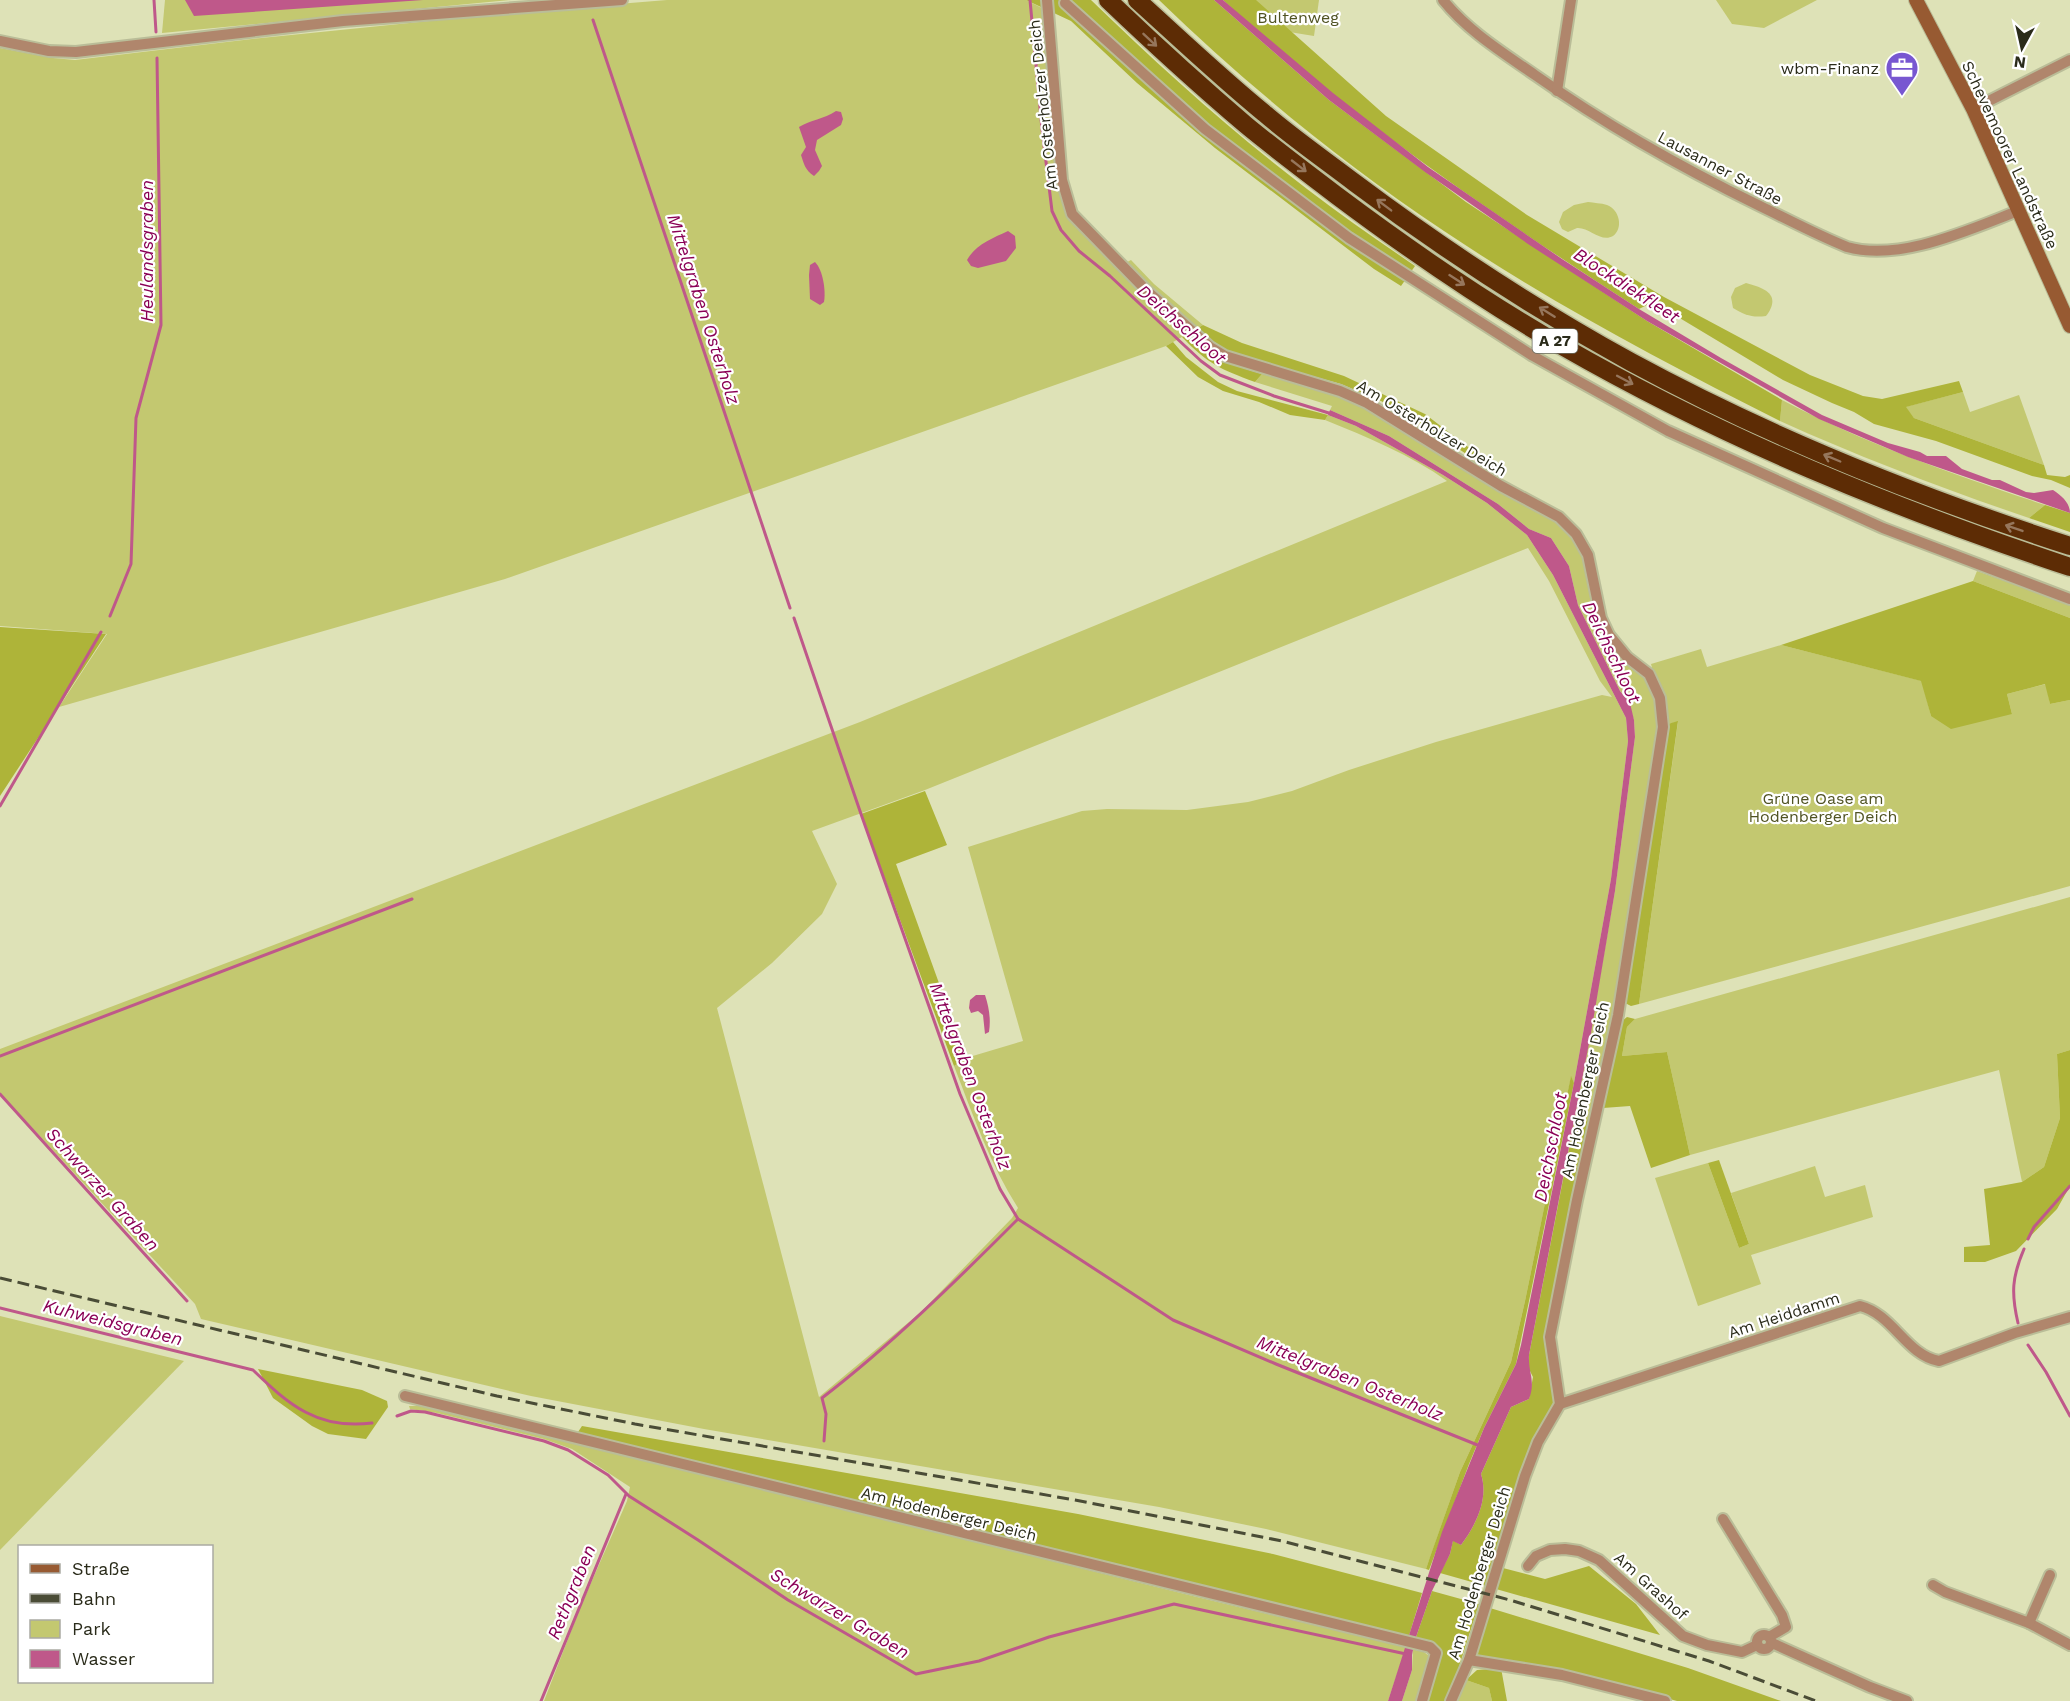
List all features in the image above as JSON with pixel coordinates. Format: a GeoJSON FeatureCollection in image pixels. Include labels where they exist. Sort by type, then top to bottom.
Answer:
{"type":"FeatureCollection","features":[{"type":"Feature","properties":{"kind":"highway","name":"A 27"},"geometry":{"type":"LineString","coordinates":[[1108,0],[1188,75],[1312,176],[1440,269],[1562,346],[1687,413],[1785,459],[1924,516],[2070,567]]}},
{"type":"Feature","properties":{"kind":"highway","name":"A 27"},"geometry":{"type":"LineString","coordinates":[[1137,0],[1265,115],[1327,162],[1455,255],[1572,328],[1633,363],[1782,436],[1934,500],[2070,546]]}},
{"type":"Feature","properties":{"kind":"street"},"geometry":{"type":"LineString","coordinates":[[0,41],[49,51],[76,52],[343,21],[622,0]]}},
{"type":"Feature","properties":{"kind":"street","name":"Lausanner Straße"},"geometry":{"type":"LineString","coordinates":[[1443,0],[1483,39],[1619,131],[1714,184],[1824,238],[1859,251],[1885,251],[1923,244],[2018,211]]}},
{"type":"Feature","properties":{"kind":"street"},"geometry":{"type":"LineString","coordinates":[[1557,91],[1571,0]]}},
{"type":"Feature","properties":{"kind":"street","name":"Schevemoorer Landstraße"},"geometry":{"type":"LineString","coordinates":[[1916,0],[1973,109],[2070,326]]}},
{"type":"Feature","properties":{"kind":"street"},"geometry":{"type":"LineString","coordinates":[[1047,2],[1066,2],[1205,129],[1349,238],[1533,356],[1668,431],[1883,528],[2070,599]]}},
{"type":"Feature","properties":{"kind":"street","name":"Am Osterholzer Deich"},"geometry":{"type":"LineString","coordinates":[[1047,2],[1062,180],[1072,214],[1093,236],[1146,290],[1210,347],[1225,356],[1340,391],[1367,403],[1501,486],[1542,507]]}},
{"type":"Feature","properties":{"kind":"street"},"geometry":{"type":"LineString","coordinates":[[1973,109],[2070,60]]}},
{"type":"Feature","properties":{"kind":"street","name":"Am Hodenberger Deich"},"geometry":{"type":"LineString","coordinates":[[1451,1701],[1469,1660],[1525,1476],[1538,1442],[1560,1404],[1550,1337],[1575,1209],[1618,1015],[1663,727],[1660,698],[1649,674],[1627,657],[1609,635],[1601,618],[1588,555],[1576,534],[1559,517],[1542,507]]}},
{"type":"Feature","properties":{"kind":"street","name":"Am Heiddamm"},"geometry":{"type":"LineString","coordinates":[[1560,1404],[1860,1306],[1872,1309],[1920,1354],[1939,1361],[2021,1331],[2070,1317]]}},
{"type":"Feature","properties":{"kind":"street","name":"Am Hodenberger Deich"},"geometry":{"type":"LineString","coordinates":[[405,1396],[1430,1647],[1436,1653],[1422,1701]]}},
{"type":"Feature","properties":{"kind":"street"},"geometry":{"type":"LineString","coordinates":[[1722,1519],[1782,1615],[1786,1627],[1771,1640],[1870,1687],[1907,1701]]}},
{"type":"Feature","properties":{"kind":"street","name":"Am Grashof"},"geometry":{"type":"LineString","coordinates":[[1528,1566],[1536,1556],[1550,1550],[1579,1551],[1599,1560],[1683,1636],[1707,1645],[1742,1652],[1757,1645],[1765,1650],[1771,1646],[1771,1640]]}},
{"type":"Feature","properties":{"kind":"street"},"geometry":{"type":"LineString","coordinates":[[2029,1623],[2050,1575]]}},
{"type":"Feature","properties":{"kind":"street"},"geometry":{"type":"LineString","coordinates":[[1933,1585],[1954,1596],[2029,1623],[2070,1645]]}},
{"type":"Feature","properties":{"kind":"street"},"geometry":{"type":"LineString","coordinates":[[1469,1660],[1552,1673],[1633,1697],[1665,1701]]}},
{"type":"Feature","properties":{"kind":"green space"},"geometry":{"type":"Polygon","coordinates":[[[165,0],[511,0],[162,33],[165,0]]]}},
{"type":"Feature","properties":{"kind":"green space"},"geometry":{"type":"Polygon","coordinates":[[[667,0],[1026,0],[1042,8],[1055,166],[1068,216],[1118,267],[1131,260],[1154,284],[1203,325],[1166,346],[505,579],[59,707],[107,634],[0,626],[0,48],[75,60],[508,13],[667,0]]]}},
{"type":"Feature","properties":{"kind":"green space","name":"Bultenweg"},"geometry":{"type":"Polygon","coordinates":[[[1242,0],[1319,0],[1314,36],[1277,30],[1242,0]]]}},
{"type":"Feature","properties":{"kind":"green space"},"geometry":{"type":"Polygon","coordinates":[[[1716,0],[1817,0],[1764,28],[1732,24],[1716,0]]]}},
{"type":"Feature","properties":{"kind":"green space"},"geometry":{"type":"Polygon","coordinates":[[[1588,202],[1607,205],[1615,210],[1619,224],[1613,236],[1604,238],[1582,228],[1568,232],[1562,229],[1559,222],[1563,212],[1574,205],[1588,202]]]}},
{"type":"Feature","properties":{"kind":"green space"},"geometry":{"type":"Polygon","coordinates":[[[1746,283],[1765,290],[1772,298],[1771,309],[1766,316],[1757,317],[1733,308],[1731,297],[1735,288],[1746,283]]]}},
{"type":"Feature","properties":{"kind":"green space"},"geometry":{"type":"Polygon","coordinates":[[[1262,374],[1349,399],[1550,516],[1566,528],[1579,545],[1594,605],[1653,691],[1659,725],[1615,1007],[1590,1126],[1579,1097],[1615,891],[1635,737],[1634,720],[1626,697],[1620,691],[1578,605],[1569,566],[1551,538],[1529,529],[1498,504],[1389,436],[1330,410],[1332,406],[1255,382],[1262,374]]]}},
{"type":"Feature","properties":{"kind":"green space"},"geometry":{"type":"Polygon","coordinates":[[[1963,392],[1970,412],[2019,395],[2044,465],[1914,418],[1905,407],[1963,392]]]}},
{"type":"Feature","properties":{"kind":"green space"},"geometry":{"type":"Polygon","coordinates":[[[1782,400],[1878,445],[2045,505],[2029,518],[1872,460],[1780,421],[1782,400]]]}},
{"type":"Feature","properties":{"kind":"green space"},"geometry":{"type":"Polygon","coordinates":[[[1328,415],[1356,426],[1443,475],[1487,503],[1527,535],[1553,575],[1626,718],[1628,741],[1611,879],[1574,1083],[1571,1077],[1511,1362],[1460,1472],[1426,1569],[1266,1529],[1159,1507],[704,1429],[531,1396],[201,1319],[195,1304],[0,1093],[0,1049],[860,722],[1447,481],[1404,455],[1325,420],[1328,415]],[[1528,548],[925,790],[812,831],[837,884],[822,914],[772,963],[717,1008],[819,1397],[921,1312],[1012,1218],[1018,1208],[990,1157],[954,1066],[966,1058],[1023,1041],[968,847],[1082,811],[1187,810],[1248,802],[1292,791],[1436,742],[1602,695],[1612,697],[1600,681],[1549,581],[1528,548]]]}},
{"type":"Feature","properties":{"kind":"green space"},"geometry":{"type":"Polygon","coordinates":[[[1977,571],[2070,604],[2070,618],[1973,581],[1977,571]]]}},
{"type":"Feature","properties":{"kind":"green space","name":"Grüne Oase am Hodenberger Deich"},"geometry":{"type":"Polygon","coordinates":[[[1781,645],[1922,681],[1931,716],[2012,714],[2007,694],[2046,684],[2050,704],[2070,700],[2070,886],[1639,1004],[1678,722],[1668,724],[1651,664],[1701,649],[1707,667],[1781,645]]]}},
{"type":"Feature","properties":{"kind":"green space"},"geometry":{"type":"Polygon","coordinates":[[[2070,897],[2070,1050],[2057,1054],[2060,1118],[2044,1167],[2022,1182],[1999,1070],[1690,1155],[1667,1052],[1622,1056],[1627,1027],[1635,1019],[2070,897]]]}},
{"type":"Feature","properties":{"kind":"green space"},"geometry":{"type":"Polygon","coordinates":[[[1708,1163],[1739,1248],[1749,1244],[1731,1193],[1815,1166],[1825,1197],[1865,1185],[1873,1217],[1751,1255],[1761,1284],[1698,1306],[1655,1178],[1708,1163]]]}},
{"type":"Feature","properties":{"kind":"green space"},"geometry":{"type":"Polygon","coordinates":[[[0,1316],[184,1361],[0,1550],[0,1316]]]}},
{"type":"Feature","properties":{"kind":"green space"},"geometry":{"type":"Polygon","coordinates":[[[409,1406],[428,1406],[1406,1647],[1388,1701],[544,1701],[580,1608],[627,1501],[630,1487],[572,1449],[544,1439],[437,1413],[410,1409],[409,1406]]]}},
{"type":"Feature","properties":{"kind":"green space"},"geometry":{"type":"Polygon","coordinates":[[[1413,1649],[1418,1651],[1420,1649],[1429,1656],[1430,1662],[1416,1701],[1402,1701],[1412,1670],[1413,1649]]]}},
{"type":"Feature","properties":{"kind":"green space"},"geometry":{"type":"Polygon","coordinates":[[[1466,1680],[1489,1688],[1492,1701],[1457,1701],[1466,1680]]]}},
{"type":"Feature","properties":{"kind":"shaded area"},"geometry":{"type":"Polygon","coordinates":[[[1026,0],[1091,0],[1170,74],[1279,167],[1415,266],[1401,286],[1374,269],[1215,148],[1137,83],[1071,21],[1026,0]]]}},
{"type":"Feature","properties":{"kind":"shaded area"},"geometry":{"type":"Polygon","coordinates":[[[1159,0],[1214,0],[1329,100],[1466,202],[1647,321],[1782,400],[1780,421],[1609,331],[1525,283],[1444,231],[1369,178],[1296,122],[1192,32],[1159,0]]]}},
{"type":"Feature","properties":{"kind":"shaded area"},"geometry":{"type":"Polygon","coordinates":[[[1223,0],[1256,0],[1386,116],[1527,215],[1664,297],[1810,375],[1863,396],[1882,399],[1959,381],[1963,392],[1906,407],[1914,418],[2044,465],[2047,475],[2065,477],[2070,475],[2070,488],[1936,441],[1874,424],[1854,412],[1783,380],[1653,302],[1639,309],[1424,164],[1321,85],[1223,0]]]}},
{"type":"Feature","properties":{"kind":"shaded area"},"geometry":{"type":"Polygon","coordinates":[[[1203,325],[1242,343],[1344,376],[1425,414],[1489,463],[1478,462],[1428,428],[1381,401],[1341,384],[1230,353],[1196,329],[1203,325]]]}},
{"type":"Feature","properties":{"kind":"shaded area"},"geometry":{"type":"Polygon","coordinates":[[[1188,333],[1222,359],[1262,374],[1255,382],[1215,365],[1199,354],[1182,337],[1188,333]]]}},
{"type":"Feature","properties":{"kind":"shaded area"},"geometry":{"type":"Polygon","coordinates":[[[1173,342],[1186,357],[1218,382],[1237,391],[1328,415],[1325,420],[1290,415],[1223,391],[1198,377],[1166,346],[1173,342]]]}},
{"type":"Feature","properties":{"kind":"shaded area"},"geometry":{"type":"Polygon","coordinates":[[[2045,505],[2070,513],[2070,532],[2029,518],[2045,505]]]}},
{"type":"Feature","properties":{"kind":"shaded area"},"geometry":{"type":"Polygon","coordinates":[[[1973,581],[2070,618],[2070,700],[2050,704],[2045,684],[2007,694],[2012,714],[1951,729],[1931,716],[1921,681],[1781,645],[1973,581]]]}},
{"type":"Feature","properties":{"kind":"shaded area"},"geometry":{"type":"Polygon","coordinates":[[[0,627],[106,634],[0,796],[0,627]]]}},
{"type":"Feature","properties":{"kind":"shaded area"},"geometry":{"type":"Polygon","coordinates":[[[1678,721],[1639,1004],[1631,1006],[1625,1003],[1668,724],[1678,721]]]}},
{"type":"Feature","properties":{"kind":"shaded area"},"geometry":{"type":"Polygon","coordinates":[[[925,791],[947,845],[896,864],[966,1058],[954,1066],[861,814],[925,791]]]}},
{"type":"Feature","properties":{"kind":"shaded area"},"geometry":{"type":"Polygon","coordinates":[[[1627,1017],[1635,1019],[1627,1027],[1622,1056],[1667,1052],[1690,1155],[1651,1168],[1630,1106],[1603,1108],[1622,1021],[1627,1017]]]}},
{"type":"Feature","properties":{"kind":"shaded area"},"geometry":{"type":"Polygon","coordinates":[[[2070,1050],[2070,1186],[2057,1209],[2016,1251],[1985,1262],[1964,1262],[1964,1247],[1990,1245],[1984,1189],[2022,1182],[2044,1167],[2060,1118],[2057,1054],[2070,1050]]]}},
{"type":"Feature","properties":{"kind":"shaded area"},"geometry":{"type":"Polygon","coordinates":[[[1571,1076],[1574,1083],[1516,1364],[1484,1428],[1429,1570],[1426,1569],[1460,1472],[1511,1362],[1571,1076]]]}},
{"type":"Feature","properties":{"kind":"shaded area"},"geometry":{"type":"Polygon","coordinates":[[[1579,1097],[1590,1126],[1546,1334],[1554,1392],[1553,1407],[1533,1438],[1486,1586],[1440,1573],[1450,1554],[1453,1540],[1461,1545],[1480,1511],[1483,1493],[1481,1474],[1511,1407],[1529,1399],[1533,1377],[1528,1367],[1529,1355],[1579,1097]]]}},
{"type":"Feature","properties":{"kind":"shaded area"},"geometry":{"type":"Polygon","coordinates":[[[1719,1160],[1749,1244],[1739,1248],[1708,1163],[1719,1160]]]}},
{"type":"Feature","properties":{"kind":"shaded area"},"geometry":{"type":"Polygon","coordinates":[[[258,1369],[362,1390],[387,1401],[388,1407],[366,1439],[328,1434],[312,1426],[273,1398],[258,1369]]]}},
{"type":"Feature","properties":{"kind":"shaded area"},"geometry":{"type":"Polygon","coordinates":[[[582,1426],[1078,1514],[1273,1554],[1422,1593],[1408,1639],[1173,1578],[578,1432],[582,1426]]]}},
{"type":"Feature","properties":{"kind":"shaded area"},"geometry":{"type":"Polygon","coordinates":[[[1589,1566],[1636,1604],[1660,1635],[1496,1589],[1503,1568],[1545,1579],[1589,1566]]]}},
{"type":"Feature","properties":{"kind":"shaded area"},"geometry":{"type":"Polygon","coordinates":[[[1432,1591],[1479,1604],[1448,1701],[1424,1701],[1441,1649],[1415,1640],[1432,1591]]]}},
{"type":"Feature","properties":{"kind":"shaded area"},"geometry":{"type":"Polygon","coordinates":[[[1490,1608],[1688,1668],[1781,1701],[1677,1701],[1634,1689],[1481,1658],[1475,1651],[1490,1608]]]}},
{"type":"Feature","properties":{"kind":"shaded area"},"geometry":{"type":"Polygon","coordinates":[[[1501,1668],[1507,1701],[1492,1701],[1489,1688],[1466,1680],[1477,1670],[1501,1668]]]}},
{"type":"Feature","properties":{"kind":"water"},"geometry":{"type":"Polygon","coordinates":[[[185,0],[423,0],[194,16],[185,0]]]}},
{"type":"Feature","properties":{"kind":"water"},"geometry":{"type":"Polygon","coordinates":[[[1214,0],[1223,0],[1333,93],[1428,167],[1639,309],[1822,415],[1888,443],[1927,456],[1946,456],[1962,469],[1992,480],[2000,480],[2026,492],[2053,490],[2065,500],[2070,513],[1908,457],[1819,419],[1647,321],[1528,244],[1425,172],[1329,100],[1214,0]]]}},
{"type":"Feature","properties":{"kind":"water"},"geometry":{"type":"Polygon","coordinates":[[[836,111],[841,112],[843,119],[841,125],[817,140],[815,150],[822,166],[814,176],[807,169],[801,155],[806,147],[799,127],[836,111]]]}},
{"type":"Feature","properties":{"kind":"water"},"geometry":{"type":"Polygon","coordinates":[[[1008,231],[1015,236],[1016,248],[1006,261],[978,268],[971,266],[967,260],[975,250],[1008,231]]]}},
{"type":"Feature","properties":{"kind":"water"},"geometry":{"type":"Polygon","coordinates":[[[815,262],[822,275],[824,287],[824,302],[820,305],[810,299],[810,265],[815,262]]]}},
{"type":"Feature","properties":{"kind":"water"},"geometry":{"type":"Polygon","coordinates":[[[1330,410],[1389,436],[1498,504],[1529,529],[1551,538],[1569,566],[1578,605],[1620,691],[1630,703],[1635,737],[1615,891],[1591,1033],[1529,1355],[1531,1393],[1529,1399],[1511,1407],[1481,1474],[1483,1493],[1480,1511],[1461,1545],[1453,1541],[1450,1554],[1432,1591],[1415,1640],[1412,1670],[1402,1701],[1388,1701],[1442,1532],[1484,1428],[1516,1364],[1521,1345],[1574,1083],[1611,879],[1628,741],[1626,718],[1553,575],[1527,535],[1487,503],[1443,475],[1356,426],[1328,415],[1330,410]]]}},
{"type":"Feature","properties":{"kind":"water"},"geometry":{"type":"Polygon","coordinates":[[[976,995],[985,995],[988,1004],[990,1027],[989,1032],[985,1034],[983,1015],[978,1011],[971,1013],[969,1008],[970,1000],[976,995]]]}},
{"type":"Feature","properties":{"kind":"waterway","name":"Heulandsgraben"},"geometry":{"type":"LineString","coordinates":[[154,0],[156,32]]}},
{"type":"Feature","properties":{"kind":"waterway","name":"Deichschloot"},"geometry":{"type":"LineString","coordinates":[[1030,0],[1052,211],[1061,230],[1079,251],[1110,276],[1201,361],[1220,375],[1274,396],[1332,414]]}},
{"type":"Feature","properties":{"kind":"waterway","name":"Mittelgraben Osterholz"},"geometry":{"type":"LineString","coordinates":[[593,20],[790,608]]}},
{"type":"Feature","properties":{"kind":"waterway","name":"Heulandsgraben"},"geometry":{"type":"LineString","coordinates":[[110,616],[131,564],[136,418],[161,325],[157,58]]}},
{"type":"Feature","properties":{"kind":"waterway","name":"Mittelgraben Osterholz"},"geometry":{"type":"LineString","coordinates":[[794,618],[960,1094],[1000,1189],[1018,1219],[1173,1320],[1480,1446]]}},
{"type":"Feature","properties":{"kind":"waterway","name":"Heulandsgraben"},"geometry":{"type":"LineString","coordinates":[[0,806],[101,632]]}},
{"type":"Feature","properties":{"kind":"waterway"},"geometry":{"type":"LineString","coordinates":[[0,1056],[412,899]]}},
{"type":"Feature","properties":{"kind":"waterway","name":"Schwarzer Graben"},"geometry":{"type":"LineString","coordinates":[[0,1094],[187,1301]]}},
{"type":"Feature","properties":{"kind":"waterway"},"geometry":{"type":"LineString","coordinates":[[2028,1239],[2034,1227],[2070,1186]]}},
{"type":"Feature","properties":{"kind":"waterway"},"geometry":{"type":"LineString","coordinates":[[824,1441],[826,1414],[822,1398],[898,1334],[1018,1219]]}},
{"type":"Feature","properties":{"kind":"waterway"},"geometry":{"type":"LineString","coordinates":[[2018,1323],[2014,1303],[2014,1285],[2024,1249]]}},
{"type":"Feature","properties":{"kind":"waterway","name":"Kuhweidsgraben"},"geometry":{"type":"LineString","coordinates":[[0,1308],[253,1370],[292,1404],[320,1419],[336,1423],[372,1423]]}},
{"type":"Feature","properties":{"kind":"waterway"},"geometry":{"type":"LineString","coordinates":[[2028,1345],[2070,1416]]}},
{"type":"Feature","properties":{"kind":"waterway","name":"Schwarzer Graben"},"geometry":{"type":"LineString","coordinates":[[397,1416],[411,1411],[425,1412],[544,1441],[568,1450],[608,1475],[629,1496],[788,1600],[916,1674],[979,1661],[1049,1637],[1174,1604],[1406,1654]]}},
{"type":"Feature","properties":{"kind":"waterway","name":"Rethgraben"},"geometry":{"type":"LineString","coordinates":[[541,1701],[626,1494]]}},
{"type":"Feature","properties":{"kind":"railway"},"geometry":{"type":"LineString","coordinates":[[0,1278],[497,1396],[635,1424],[1075,1500],[1282,1541],[1510,1600],[1709,1661],[1816,1701]]}},
{"type":"Feature","properties":{"kind":"place","name":"wbm-Finanz"},"geometry":{"type":"Point","coordinates":[1902,97]}},
{"type":"Feature","properties":{"kind":"water label","name":"Blockdiekfleet"},"geometry":{"type":"Point","coordinates":[1627,285]}}]}
